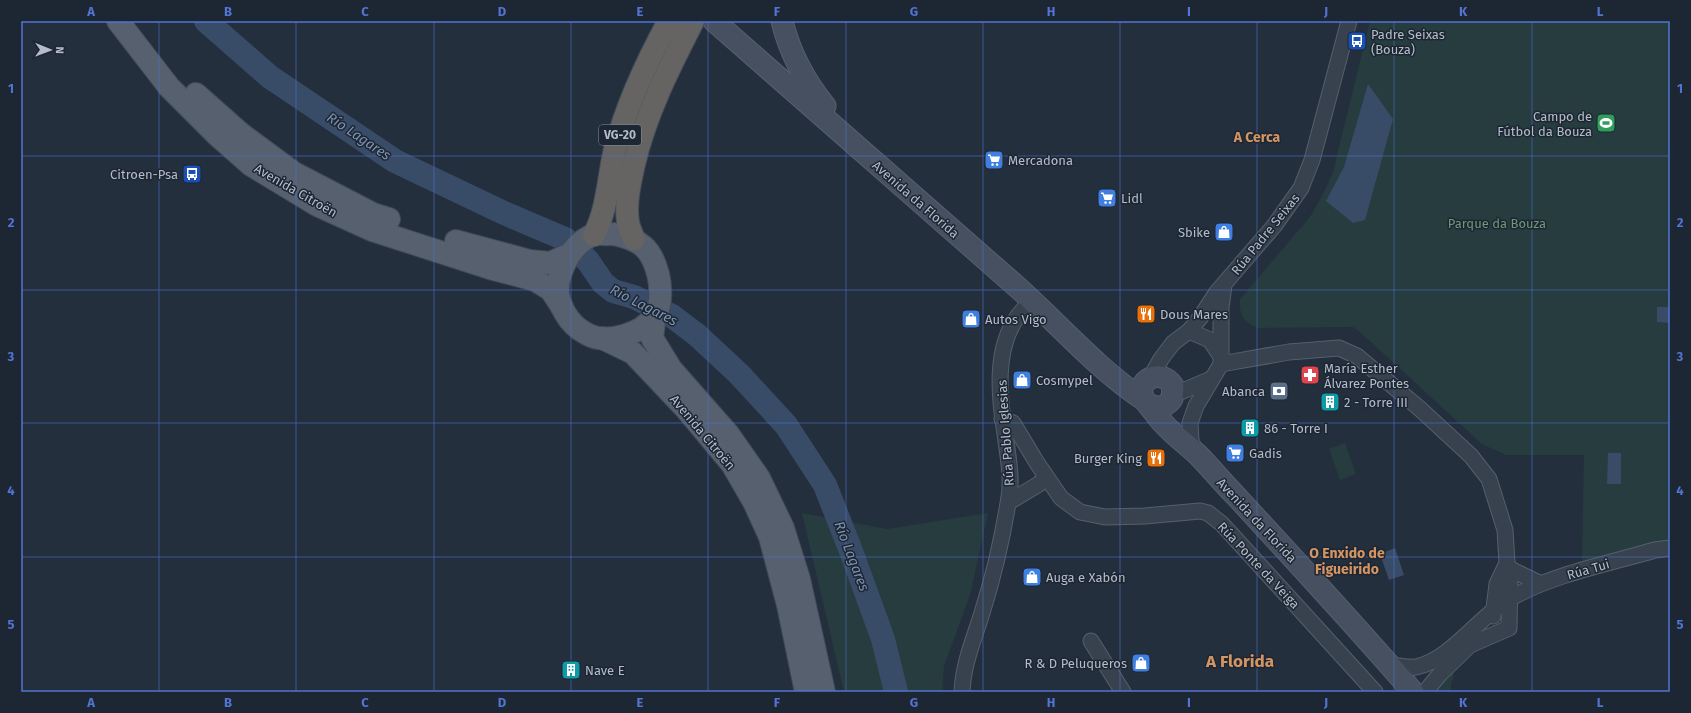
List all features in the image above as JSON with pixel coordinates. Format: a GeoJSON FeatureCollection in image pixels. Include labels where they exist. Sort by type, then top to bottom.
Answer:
{"type":"FeatureCollection","features":[{"type":"Feature","properties":{"kind":"highway","name":"VG-20"},"geometry":{"type":"LineString","coordinates":[[634,239],[628,223],[627,207],[630,179],[645,123],[662,82],[693,21]]}},
{"type":"Feature","properties":{"kind":"highway","name":"VG-20"},"geometry":{"type":"LineString","coordinates":[[594,235],[601,221],[616,149],[624,121],[664,30]]}},
{"type":"Feature","properties":{"kind":"main road","name":"Avenida Citroën"},"geometry":{"type":"LineString","coordinates":[[118,21],[169,87],[217,135],[251,165],[317,205],[372,230],[452,256],[535,280],[551,290],[562,307]]}},
{"type":"Feature","properties":{"kind":"main road","name":"Avenida Citroën"},"geometry":{"type":"LineString","coordinates":[[132,21],[183,82],[240,134],[294,173],[373,214],[480,249],[530,261],[560,263]]}},
{"type":"Feature","properties":{"kind":"main road","name":"Avenida da Florida"},"geometry":{"type":"LineString","coordinates":[[714,21],[1032,300],[1084,350],[1116,378],[1147,391],[1164,425],[1197,455],[1413,692]]}},
{"type":"Feature","properties":{"kind":"main road"},"geometry":{"type":"LineString","coordinates":[[782,21],[787,44],[796,64],[810,88],[828,110],[830,123]]}},
{"type":"Feature","properties":{"kind":"main road"},"geometry":{"type":"LineString","coordinates":[[614,234],[634,239],[647,250],[655,264],[660,281],[659,304],[650,327],[631,334],[602,338],[587,335],[571,323],[562,307],[557,293],[560,263],[584,240],[594,235],[614,234]]}},
{"type":"Feature","properties":{"kind":"main road"},"geometry":{"type":"LineString","coordinates":[[360,241],[409,251],[452,256]]}},
{"type":"Feature","properties":{"kind":"main road","name":"Avenida Citroën"},"geometry":{"type":"LineString","coordinates":[[650,327],[671,369],[728,435],[759,478],[783,528],[799,579],[824,692]]}},
{"type":"Feature","properties":{"kind":"main road","name":"Avenida Citroën"},"geometry":{"type":"LineString","coordinates":[[602,338],[633,353],[687,410],[736,470],[754,502],[770,537],[788,605],[806,692]]}},
{"type":"Feature","properties":{"kind":"main road"},"geometry":{"type":"LineString","coordinates":[[1173,396],[1162,407],[1155,407],[1147,391],[1164,377],[1173,386],[1178,438]]}},
{"type":"Feature","properties":{"kind":"street","name":"Rúa Padre Seixas"},"geometry":{"type":"LineString","coordinates":[[1147,391],[1161,359],[1173,343],[1189,331],[1224,285],[1290,206],[1301,188],[1312,160],[1349,21]]}},
{"type":"Feature","properties":{"kind":"street"},"geometry":{"type":"LineString","coordinates":[[1221,359],[1221,308],[1224,285]]}},
{"type":"Feature","properties":{"kind":"street","name":"Rúa Pablo Iglesias"},"geometry":{"type":"LineString","coordinates":[[962,692],[965,667],[988,593],[1009,502],[1010,484],[1008,454],[1002,418],[1000,378],[1006,339],[1018,316],[1032,300]]}},
{"type":"Feature","properties":{"kind":"street"},"geometry":{"type":"LineString","coordinates":[[1189,331],[1210,340],[1221,359]]}},
{"type":"Feature","properties":{"kind":"street"},"geometry":{"type":"LineString","coordinates":[[1221,359],[1339,348],[1357,356],[1419,408],[1471,456],[1489,479],[1505,530],[1509,566],[1510,599]]}},
{"type":"Feature","properties":{"kind":"street","name":"Avenida da Florida"},"geometry":{"type":"LineString","coordinates":[[1197,455],[1191,441],[1190,423],[1196,406],[1221,359]]}},
{"type":"Feature","properties":{"kind":"street"},"geometry":{"type":"LineString","coordinates":[[1173,396],[1211,379]]}},
{"type":"Feature","properties":{"kind":"street","name":"Rúa Ponte da Veiga"},"geometry":{"type":"LineString","coordinates":[[1002,418],[1013,423],[1046,477],[1061,498],[1070,506],[1091,515],[1145,516],[1200,511],[1208,513],[1222,524],[1375,692]]}},
{"type":"Feature","properties":{"kind":"street"},"geometry":{"type":"LineString","coordinates":[[1008,454],[1022,454],[1037,463]]}},
{"type":"Feature","properties":{"kind":"street","name":"Rúa Pablo Iglesias"},"geometry":{"type":"LineString","coordinates":[[1009,502],[1038,484],[1046,477]]}},
{"type":"Feature","properties":{"kind":"street","name":"Rúa Tui"},"geometry":{"type":"LineString","coordinates":[[1389,664],[1404,668],[1417,666],[1447,653],[1493,610],[1539,583],[1655,550],[1670,548]]}},
{"type":"Feature","properties":{"kind":"street"},"geometry":{"type":"LineString","coordinates":[[1509,566],[1539,583]]}},
{"type":"Feature","properties":{"kind":"street"},"geometry":{"type":"LineString","coordinates":[[1493,636],[1493,610],[1497,584],[1509,566]]}},
{"type":"Feature","properties":{"kind":"street","name":"Rúa Tui"},"geometry":{"type":"LineString","coordinates":[[1425,692],[1440,674],[1470,645],[1509,628],[1510,599]]}},
{"type":"Feature","properties":{"kind":"street"},"geometry":{"type":"LineString","coordinates":[[1091,641],[1123,692]]}},
{"type":"Feature","properties":{"kind":"street","name":"Rúa Tui"},"geometry":{"type":"LineString","coordinates":[[1440,674],[1447,653]]}},
{"type":"Feature","properties":{"kind":"green space","name":"Parque da Bouza"},"geometry":{"type":"Polygon","coordinates":[[[1370,21],[1670,21],[1670,539],[1582,561],[1584,455],[1506,455],[1482,444],[1353,327],[1258,328],[1253,326],[1243,317],[1240,309],[1240,299],[1310,217],[1333,172],[1370,21]]]}},
{"type":"Feature","properties":{"kind":"green space"},"geometry":{"type":"Polygon","coordinates":[[[1345,443],[1356,474],[1340,480],[1329,449],[1345,443]]]}},
{"type":"Feature","properties":{"kind":"green space"},"geometry":{"type":"Polygon","coordinates":[[[802,513],[887,529],[988,513],[970,595],[944,666],[942,692],[844,692],[802,513]]]}},
{"type":"Feature","properties":{"kind":"green space"},"geometry":{"type":"Polygon","coordinates":[[[1452,670],[1454,677],[1451,683],[1451,692],[1437,692],[1439,685],[1452,670]]]}},
{"type":"Feature","properties":{"kind":"water"},"geometry":{"type":"Polygon","coordinates":[[[1368,84],[1393,119],[1365,220],[1353,223],[1326,201],[1344,167],[1368,84]]]}},
{"type":"Feature","properties":{"kind":"water"},"geometry":{"type":"Polygon","coordinates":[[[1657,307],[1670,307],[1670,323],[1657,322],[1657,307]]]}},
{"type":"Feature","properties":{"kind":"water"},"geometry":{"type":"Polygon","coordinates":[[[1608,453],[1621,453],[1621,484],[1607,484],[1608,453]]]}},
{"type":"Feature","properties":{"kind":"water"},"geometry":{"type":"Polygon","coordinates":[[[1395,548],[1404,575],[1389,580],[1380,554],[1395,548]]]}},
{"type":"Feature","properties":{"kind":"waterway","name":"Río Lagares"},"geometry":{"type":"LineString","coordinates":[[206,21],[270,77],[395,161],[504,213],[565,239],[588,261],[603,283],[613,291],[634,297],[672,316],[697,335],[739,374],[786,425],[825,485],[883,639],[896,692]]}},
{"type":"Feature","properties":{"kind":"place","name":"Padre Seixas (Bouza)"},"geometry":{"type":"Point","coordinates":[1357,41]}},
{"type":"Feature","properties":{"kind":"place","name":"Campo de Fútbol da Bouza"},"geometry":{"type":"Point","coordinates":[1606,123]}},
{"type":"Feature","properties":{"kind":"place","name":"Mercadona"},"geometry":{"type":"Point","coordinates":[994,160]}},
{"type":"Feature","properties":{"kind":"place","name":"Citroen-Psa"},"geometry":{"type":"Point","coordinates":[192,174]}},
{"type":"Feature","properties":{"kind":"place","name":"Lidl"},"geometry":{"type":"Point","coordinates":[1107,198]}},
{"type":"Feature","properties":{"kind":"place","name":"Sbike"},"geometry":{"type":"Point","coordinates":[1224,232]}},
{"type":"Feature","properties":{"kind":"place","name":"Dous Mares"},"geometry":{"type":"Point","coordinates":[1146,314]}},
{"type":"Feature","properties":{"kind":"place","name":"Autos Vigo"},"geometry":{"type":"Point","coordinates":[971,319]}},
{"type":"Feature","properties":{"kind":"place","name":"María Esther Álvarez Pontes"},"geometry":{"type":"Point","coordinates":[1310,375]}},
{"type":"Feature","properties":{"kind":"place","name":"Cosmypel"},"geometry":{"type":"Point","coordinates":[1022,380]}},
{"type":"Feature","properties":{"kind":"place","name":"Abanca"},"geometry":{"type":"Point","coordinates":[1279,391]}},
{"type":"Feature","properties":{"kind":"place","name":"2 - Torre III"},"geometry":{"type":"Point","coordinates":[1330,402]}},
{"type":"Feature","properties":{"kind":"place","name":"86 - Torre I"},"geometry":{"type":"Point","coordinates":[1250,428]}},
{"type":"Feature","properties":{"kind":"place","name":"Gadis"},"geometry":{"type":"Point","coordinates":[1235,453]}},
{"type":"Feature","properties":{"kind":"place","name":"Burger King"},"geometry":{"type":"Point","coordinates":[1156,458]}},
{"type":"Feature","properties":{"kind":"place","name":"Auga e Xabón"},"geometry":{"type":"Point","coordinates":[1032,577]}},
{"type":"Feature","properties":{"kind":"place","name":"R & D Peluqueros"},"geometry":{"type":"Point","coordinates":[1141,663]}},
{"type":"Feature","properties":{"kind":"place","name":"Nave E"},"geometry":{"type":"Point","coordinates":[571,670]}},
{"type":"Feature","properties":{"kind":"district","name":"A Cerca"},"geometry":{"type":"Point","coordinates":[1257,137]}},
{"type":"Feature","properties":{"kind":"district","name":"O Enxido de Figueirido"},"geometry":{"type":"Point","coordinates":[1347,562]}},
{"type":"Feature","properties":{"kind":"district","name":"A Florida"},"geometry":{"type":"Point","coordinates":[1240,661]}}]}
